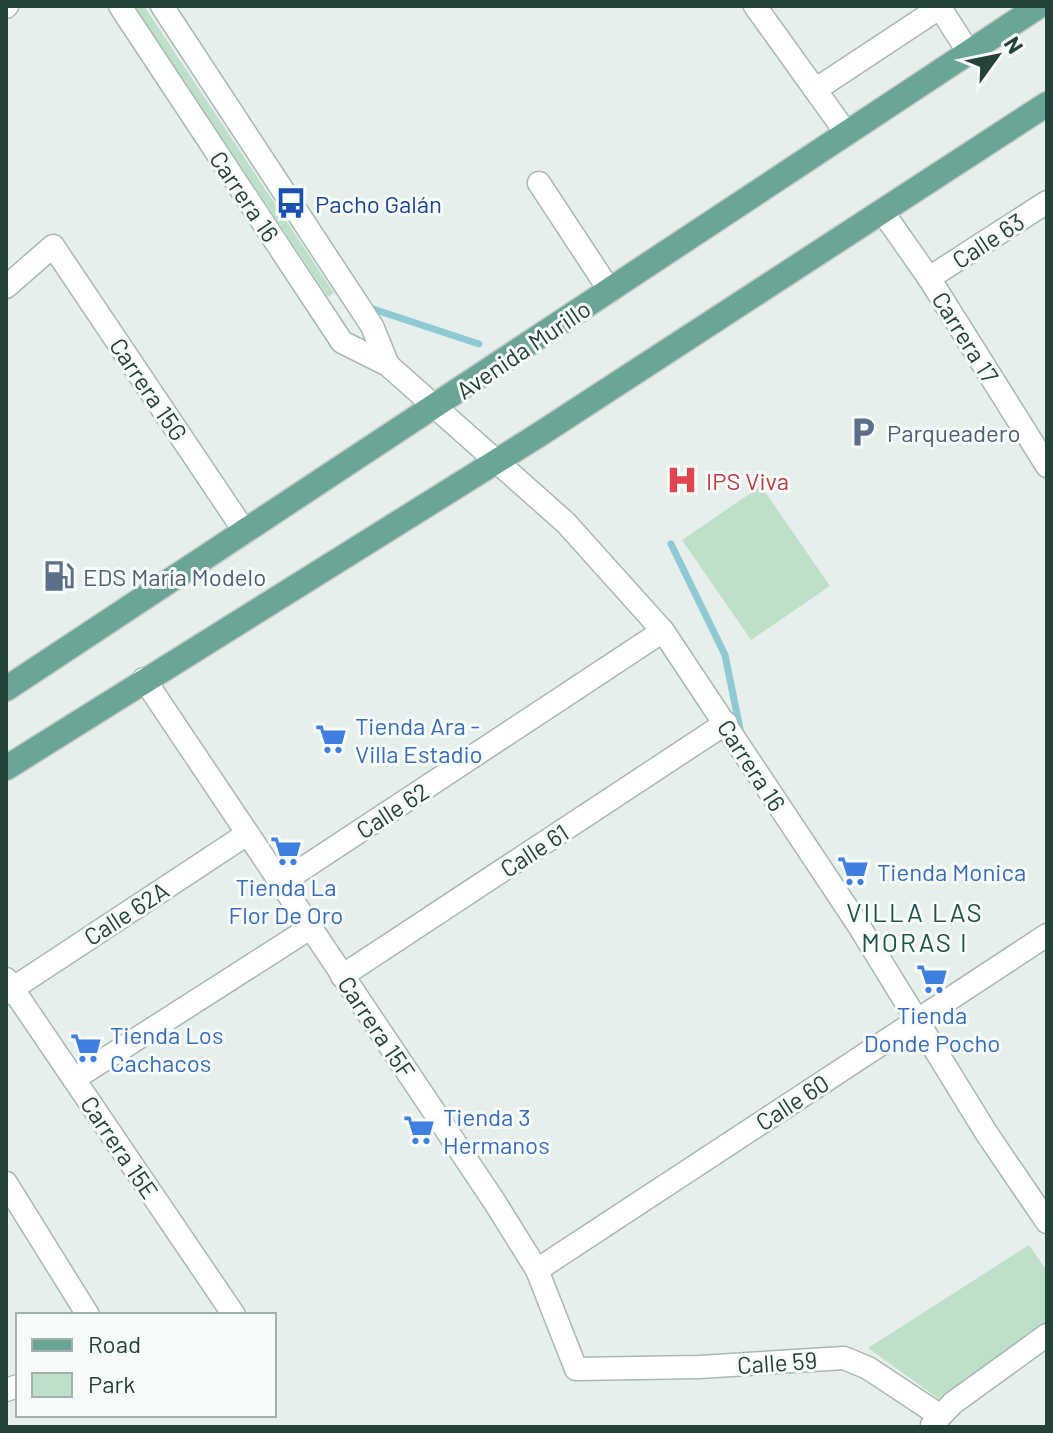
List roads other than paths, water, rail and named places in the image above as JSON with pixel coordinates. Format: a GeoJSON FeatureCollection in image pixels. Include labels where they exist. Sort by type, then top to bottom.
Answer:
{"type":"FeatureCollection","features":[{"type":"Feature","properties":{"kind":"main road","name":"Avenida Murillo"},"geometry":{"type":"LineString","coordinates":[[6,689],[1039,6]]}},
{"type":"Feature","properties":{"kind":"main road"},"geometry":{"type":"LineString","coordinates":[[6,768],[495,460],[1047,104]]}},
{"type":"Feature","properties":{"kind":"street","name":"Carrera 16"},"geometry":{"type":"LineString","coordinates":[[120,6],[342,342],[388,365],[566,523],[663,631],[919,1018],[987,1134],[1047,1222]]}},
{"type":"Feature","properties":{"kind":"street","name":"Carrera 16"},"geometry":{"type":"LineString","coordinates":[[162,6],[372,326],[388,365]]}},
{"type":"Feature","properties":{"kind":"street"},"geometry":{"type":"LineString","coordinates":[[755,6],[847,134]]}},
{"type":"Feature","properties":{"kind":"street"},"geometry":{"type":"LineString","coordinates":[[815,90],[940,6],[969,53]]}},
{"type":"Feature","properties":{"kind":"street"},"geometry":{"type":"LineString","coordinates":[[539,183],[610,291]]}},
{"type":"Feature","properties":{"kind":"street","name":"Calle 63"},"geometry":{"type":"LineString","coordinates":[[929,278],[1047,202]]}},
{"type":"Feature","properties":{"kind":"street","name":"Carrera 17"},"geometry":{"type":"LineString","coordinates":[[882,211],[929,278],[1047,466]]}},
{"type":"Feature","properties":{"kind":"street","name":"Carrera 15G"},"geometry":{"type":"LineString","coordinates":[[6,287],[53,246],[245,532]]}},
{"type":"Feature","properties":{"kind":"street","name":"Calle 62"},"geometry":{"type":"LineString","coordinates":[[281,883],[663,631]]}},
{"type":"Feature","properties":{"kind":"street","name":"Carrera 15F"},"geometry":{"type":"LineString","coordinates":[[144,679],[537,1270],[576,1369],[599,1369]]}},
{"type":"Feature","properties":{"kind":"street","name":"Calle 61"},"geometry":{"type":"LineString","coordinates":[[342,976],[726,723]]}},
{"type":"Feature","properties":{"kind":"street","name":"Calle 62A"},"geometry":{"type":"LineString","coordinates":[[8,987],[247,834]]}},
{"type":"Feature","properties":{"kind":"street"},"geometry":{"type":"LineString","coordinates":[[74,1079],[310,928]]}},
{"type":"Feature","properties":{"kind":"street","name":"Calle 60"},"geometry":{"type":"LineString","coordinates":[[537,1270],[1047,935]]}},
{"type":"Feature","properties":{"kind":"street","name":"Carrera 15E"},"geometry":{"type":"LineString","coordinates":[[8,987],[74,1079],[225,1313]]}},
{"type":"Feature","properties":{"kind":"street"},"geometry":{"type":"LineString","coordinates":[[6,1183],[87,1313]]}},
{"type":"Feature","properties":{"kind":"street","name":"Calle 59"},"geometry":{"type":"LineString","coordinates":[[599,1369],[844,1358],[868,1368],[934,1421],[1047,1335]]}},
{"type":"Feature","properties":{"kind":"waterway"},"geometry":{"type":"LineString","coordinates":[[367,307],[479,344]]}},
{"type":"Feature","properties":{"kind":"waterway"},"geometry":{"type":"LineString","coordinates":[[671,544],[725,655],[741,734]]}},
{"type":"Feature","properties":{"kind":"place","name":"Pacho Galán"},"geometry":{"type":"Point","coordinates":[291,203]}},
{"type":"Feature","properties":{"kind":"place","name":"Parqueadero"},"geometry":{"type":"Point","coordinates":[863,432]}},
{"type":"Feature","properties":{"kind":"place","name":"IPS Viva"},"geometry":{"type":"Point","coordinates":[682,480]}},
{"type":"Feature","properties":{"kind":"place","name":"EDS María Modelo"},"geometry":{"type":"Point","coordinates":[59,576]}},
{"type":"Feature","properties":{"kind":"place","name":"Tienda Ara - Villa Estadio"},"geometry":{"type":"Point","coordinates":[331,739]}},
{"type":"Feature","properties":{"kind":"place","name":"Tienda La Flor De Oro"},"geometry":{"type":"Point","coordinates":[286,851]}},
{"type":"Feature","properties":{"kind":"place","name":"Tienda Monica"},"geometry":{"type":"Point","coordinates":[853,871]}},
{"type":"Feature","properties":{"kind":"place","name":"Tienda Donde Pocho"},"geometry":{"type":"Point","coordinates":[932,979]}},
{"type":"Feature","properties":{"kind":"place","name":"Tienda Los Cachacos"},"geometry":{"type":"Point","coordinates":[86,1048]}},
{"type":"Feature","properties":{"kind":"place","name":"Tienda 3 Hermanos"},"geometry":{"type":"Point","coordinates":[419,1130]}},
{"type":"Feature","properties":{"kind":"district","name":"VILLA LAS MORAS I"},"geometry":{"type":"Point","coordinates":[915,926]}}]}
